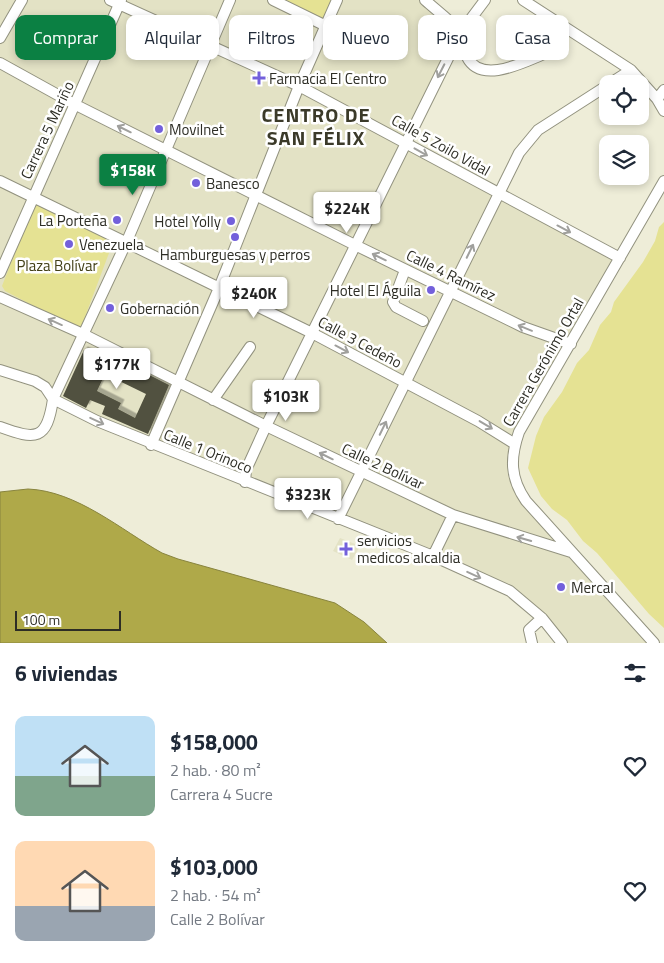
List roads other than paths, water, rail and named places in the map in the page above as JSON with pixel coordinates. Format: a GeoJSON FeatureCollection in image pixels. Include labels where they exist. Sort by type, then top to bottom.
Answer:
{"type":"FeatureCollection","features":[{"type":"Feature","properties":{"kind":"street"},"geometry":{"type":"LineString","coordinates":[[0,38],[22,0]]}},
{"type":"Feature","properties":{"kind":"street"},"geometry":{"type":"LineString","coordinates":[[219,25],[230,0]]}},
{"type":"Feature","properties":{"kind":"street"},"geometry":{"type":"LineString","coordinates":[[273,0],[323,25]]}},
{"type":"Feature","properties":{"kind":"street"},"geometry":{"type":"LineString","coordinates":[[331,15],[337,0]]}},
{"type":"Feature","properties":{"kind":"street"},"geometry":{"type":"LineString","coordinates":[[425,0],[441,15]]}},
{"type":"Feature","properties":{"kind":"street"},"geometry":{"type":"LineString","coordinates":[[473,15],[485,0]]}},
{"type":"Feature","properties":{"kind":"street"},"geometry":{"type":"LineString","coordinates":[[523,0],[631,70],[657,99],[664,111]]}},
{"type":"Feature","properties":{"kind":"street","name":"Calle 5 Zoilo Vidal"},"geometry":{"type":"LineString","coordinates":[[117,2],[145,15]]}},
{"type":"Feature","properties":{"kind":"street","name":"Carrera 5 Mariño"},"geometry":{"type":"LineString","coordinates":[[0,273],[32,198],[76,105],[117,2]]}},
{"type":"Feature","properties":{"kind":"street"},"geometry":{"type":"LineString","coordinates":[[151,445],[219,288],[299,86],[323,33]]}},
{"type":"Feature","properties":{"kind":"street","name":"Calle 5 Zoilo Vidal"},"geometry":{"type":"LineString","coordinates":[[219,49],[299,86],[620,258]]}},
{"type":"Feature","properties":{"kind":"street"},"geometry":{"type":"LineString","coordinates":[[0,427],[31,437],[37,435],[48,423],[54,399],[127,241],[204,60]]}},
{"type":"Feature","properties":{"kind":"street"},"geometry":{"type":"LineString","coordinates":[[245,482],[246,470],[266,426],[446,60]]}},
{"type":"Feature","properties":{"kind":"street"},"geometry":{"type":"LineString","coordinates":[[470,60],[490,72],[504,70],[529,60]]}},
{"type":"Feature","properties":{"kind":"street","name":"Calle 4 Ramírez"},"geometry":{"type":"LineString","coordinates":[[0,63],[76,105],[355,246],[450,290],[523,328],[571,344]]}},
{"type":"Feature","properties":{"kind":"street"},"geometry":{"type":"LineString","coordinates":[[623,75],[631,70]]}},
{"type":"Feature","properties":{"kind":"street"},"geometry":{"type":"LineString","coordinates":[[338,519],[519,153],[538,130],[599,90]]}},
{"type":"Feature","properties":{"kind":"street"},"geometry":{"type":"LineString","coordinates":[[657,99],[664,90]]}},
{"type":"Feature","properties":{"kind":"street","name":"Calle 3 Cedeño"},"geometry":{"type":"LineString","coordinates":[[0,181],[32,198],[127,241],[312,333],[478,421],[515,444]]}},
{"type":"Feature","properties":{"kind":"street","name":"Carrera Gerónimo Ortal"},"geometry":{"type":"LineString","coordinates":[[654,643],[536,514],[517,488],[512,466],[515,444],[520,432],[664,181]]}},
{"type":"Feature","properties":{"kind":"street"},"geometry":{"type":"LineString","coordinates":[[405,270],[393,302],[396,307],[423,321]]}},
{"type":"Feature","properties":{"kind":"street","name":"Calle 2 Bolívar"},"geometry":{"type":"LineString","coordinates":[[0,297],[83,334],[266,426],[453,515],[571,552]]}},
{"type":"Feature","properties":{"kind":"street"},"geometry":{"type":"LineString","coordinates":[[213,400],[250,347]]}},
{"type":"Feature","properties":{"kind":"street","name":"Calle 1 Orinoco"},"geometry":{"type":"LineString","coordinates":[[0,370],[35,381],[45,387],[54,399],[151,445],[433,556],[510,592],[542,618],[562,643]]}},
{"type":"Feature","properties":{"kind":"street"},"geometry":{"type":"LineString","coordinates":[[433,556],[453,515]]}},
{"type":"Feature","properties":{"kind":"street"},"geometry":{"type":"LineString","coordinates":[[532,643],[529,630],[542,618]]}},
{"type":"Feature","properties":{"kind":"place","name":"Farmacia El Centro"},"geometry":{"type":"Point","coordinates":[259,78]}},
{"type":"Feature","properties":{"kind":"place","name":"Movilnet"},"geometry":{"type":"Point","coordinates":[159,129]}},
{"type":"Feature","properties":{"kind":"place","name":"Banesco"},"geometry":{"type":"Point","coordinates":[196,183]}},
{"type":"Feature","properties":{"kind":"place","name":"La Porteña"},"geometry":{"type":"Point","coordinates":[117,220]}},
{"type":"Feature","properties":{"kind":"place","name":"Hotel Yolly"},"geometry":{"type":"Point","coordinates":[231,221]}},
{"type":"Feature","properties":{"kind":"place","name":"Hamburguesas y perros"},"geometry":{"type":"Point","coordinates":[235,237]}},
{"type":"Feature","properties":{"kind":"place","name":"Venezuela"},"geometry":{"type":"Point","coordinates":[69,244]}},
{"type":"Feature","properties":{"kind":"place","name":"Hotel El Águila"},"geometry":{"type":"Point","coordinates":[431,290]}},
{"type":"Feature","properties":{"kind":"place","name":"Gobernación"},"geometry":{"type":"Point","coordinates":[110,308]}},
{"type":"Feature","properties":{"kind":"place","name":"servicios medicos alcaldia"},"geometry":{"type":"Point","coordinates":[346,549]}},
{"type":"Feature","properties":{"kind":"place","name":"Mercal"},"geometry":{"type":"Point","coordinates":[561,587]}},
{"type":"Feature","properties":{"kind":"district","name":"CENTRO DE SAN FÉLIX"},"geometry":{"type":"Point","coordinates":[316,126]}},
{"type":"Feature","properties":{"kind":"park label","name":"Plaza Bolívar"},"geometry":{"type":"Point","coordinates":[57,265]}}]}
